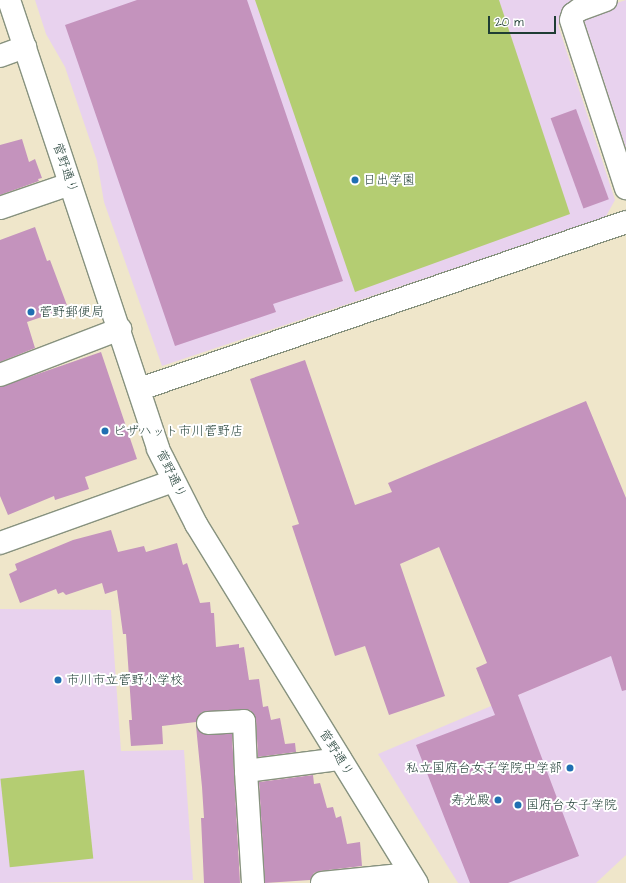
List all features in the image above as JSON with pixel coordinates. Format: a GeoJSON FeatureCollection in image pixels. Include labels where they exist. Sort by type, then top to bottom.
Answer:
{"type":"FeatureCollection","features":[{"type":"Feature","properties":{"kind":"street","name":"菅野通り"},"geometry":{"type":"LineString","coordinates":[[9,0],[140,389],[158,449],[196,524],[414,879]]}},
{"type":"Feature","properties":{"kind":"street"},"geometry":{"type":"LineString","coordinates":[[606,0],[579,10],[573,14],[571,20],[626,188]]}},
{"type":"Feature","properties":{"kind":"street"},"geometry":{"type":"LineString","coordinates":[[0,56],[24,47]]}},
{"type":"Feature","properties":{"kind":"street"},"geometry":{"type":"LineString","coordinates":[[0,208],[70,184]]}},
{"type":"Feature","properties":{"kind":"street"},"geometry":{"type":"LineString","coordinates":[[140,389],[626,222]]}},
{"type":"Feature","properties":{"kind":"street"},"geometry":{"type":"LineString","coordinates":[[0,375],[120,329]]}},
{"type":"Feature","properties":{"kind":"street"},"geometry":{"type":"LineString","coordinates":[[0,543],[173,481]]}},
{"type":"Feature","properties":{"kind":"street"},"geometry":{"type":"LineString","coordinates":[[208,723],[244,721],[253,883]]}},
{"type":"Feature","properties":{"kind":"street"},"geometry":{"type":"LineString","coordinates":[[246,771],[340,759]]}},
{"type":"Feature","properties":{"kind":"street"},"geometry":{"type":"LineString","coordinates":[[322,883],[414,879]]}},
{"type":"Feature","properties":{"kind":"shaded area","name":"日出学園"},"geometry":{"type":"Polygon","coordinates":[[[35,0],[581,0],[567,6],[558,25],[615,200],[605,218],[162,366],[104,202],[97,161],[65,67],[46,34],[35,0]]]}},
{"type":"Feature","properties":{"kind":"shaded area"},"geometry":{"type":"Polygon","coordinates":[[[626,0],[626,148],[582,14],[626,0]]]}},
{"type":"Feature","properties":{"kind":"shaded area","name":"市川市立菅野小学校"},"geometry":{"type":"Polygon","coordinates":[[[0,609],[111,610],[121,751],[184,750],[193,880],[0,883],[0,609]]]}},
{"type":"Feature","properties":{"kind":"shaded area","name":"国府台女子学院"},"geometry":{"type":"Polygon","coordinates":[[[626,649],[626,855],[596,883],[458,883],[378,754],[626,649]]]}},
{"type":"Feature","properties":{"kind":"green space"},"geometry":{"type":"Polygon","coordinates":[[[255,0],[499,0],[570,214],[355,292],[255,0]]]}},
{"type":"Feature","properties":{"kind":"green space"},"geometry":{"type":"Polygon","coordinates":[[[84,770],[93,859],[10,867],[0,779],[84,770]]]}},
{"type":"Feature","properties":{"kind":"building"},"geometry":{"type":"Polygon","coordinates":[[[137,0],[247,0],[343,281],[273,304],[276,312],[175,346],[65,25],[137,0]]]}},
{"type":"Feature","properties":{"kind":"building"},"geometry":{"type":"Polygon","coordinates":[[[576,109],[609,199],[583,208],[551,118],[576,109]]]}},
{"type":"Feature","properties":{"kind":"building"},"geometry":{"type":"Polygon","coordinates":[[[22,139],[29,162],[35,159],[42,178],[38,179],[39,181],[0,195],[0,145],[22,139]]]}},
{"type":"Feature","properties":{"kind":"building"},"geometry":{"type":"Polygon","coordinates":[[[35,227],[47,261],[50,260],[68,308],[27,322],[35,348],[0,362],[0,240],[35,227]]]}},
{"type":"Feature","properties":{"kind":"building"},"geometry":{"type":"Polygon","coordinates":[[[101,352],[137,459],[85,477],[89,489],[55,500],[54,496],[8,515],[0,496],[0,387],[101,352]]]}},
{"type":"Feature","properties":{"kind":"building"},"geometry":{"type":"Polygon","coordinates":[[[305,360],[355,505],[392,492],[388,483],[586,401],[626,498],[626,690],[622,691],[611,656],[518,695],[579,856],[508,883],[470,883],[416,745],[495,715],[476,668],[487,663],[439,547],[400,564],[445,696],[389,715],[365,646],[335,656],[292,526],[299,524],[250,379],[305,360]]]}},
{"type":"Feature","properties":{"kind":"building"},"geometry":{"type":"Polygon","coordinates":[[[111,530],[118,552],[144,546],[146,552],[177,543],[183,565],[187,563],[200,603],[210,602],[211,613],[214,613],[216,647],[239,644],[239,648],[244,647],[249,680],[259,679],[263,707],[268,706],[271,720],[280,718],[285,744],[295,743],[296,752],[258,757],[256,720],[250,710],[243,709],[202,712],[196,722],[162,726],[163,744],[131,746],[129,720],[132,720],[126,634],[123,634],[117,590],[105,594],[102,583],[66,595],[63,592],[58,594],[56,589],[20,603],[9,574],[17,570],[15,564],[73,540],[111,530]]]}},
{"type":"Feature","properties":{"kind":"building"},"geometry":{"type":"Polygon","coordinates":[[[196,726],[203,734],[232,734],[240,883],[204,883],[201,818],[204,818],[196,726]]]}},
{"type":"Feature","properties":{"kind":"building"},"geometry":{"type":"Polygon","coordinates":[[[313,775],[314,784],[320,783],[327,808],[333,807],[336,818],[341,816],[347,844],[360,842],[362,866],[320,871],[314,873],[310,880],[265,883],[259,782],[313,775]]]}},
{"type":"Feature","properties":{"kind":"place","name":"日出学園"},"geometry":{"type":"Point","coordinates":[355,180]}},
{"type":"Feature","properties":{"kind":"place","name":"菅野郵便局"},"geometry":{"type":"Point","coordinates":[31,312]}},
{"type":"Feature","properties":{"kind":"place","name":"ピザハット市川菅野店"},"geometry":{"type":"Point","coordinates":[105,431]}},
{"type":"Feature","properties":{"kind":"place","name":"市川市立菅野小学校"},"geometry":{"type":"Point","coordinates":[58,680]}},
{"type":"Feature","properties":{"kind":"place","name":"私立国府台女子学院中学部"},"geometry":{"type":"Point","coordinates":[570,768]}},
{"type":"Feature","properties":{"kind":"place","name":"寿光殿"},"geometry":{"type":"Point","coordinates":[498,800]}},
{"type":"Feature","properties":{"kind":"place","name":"国府台女子学院"},"geometry":{"type":"Point","coordinates":[518,805]}}]}
